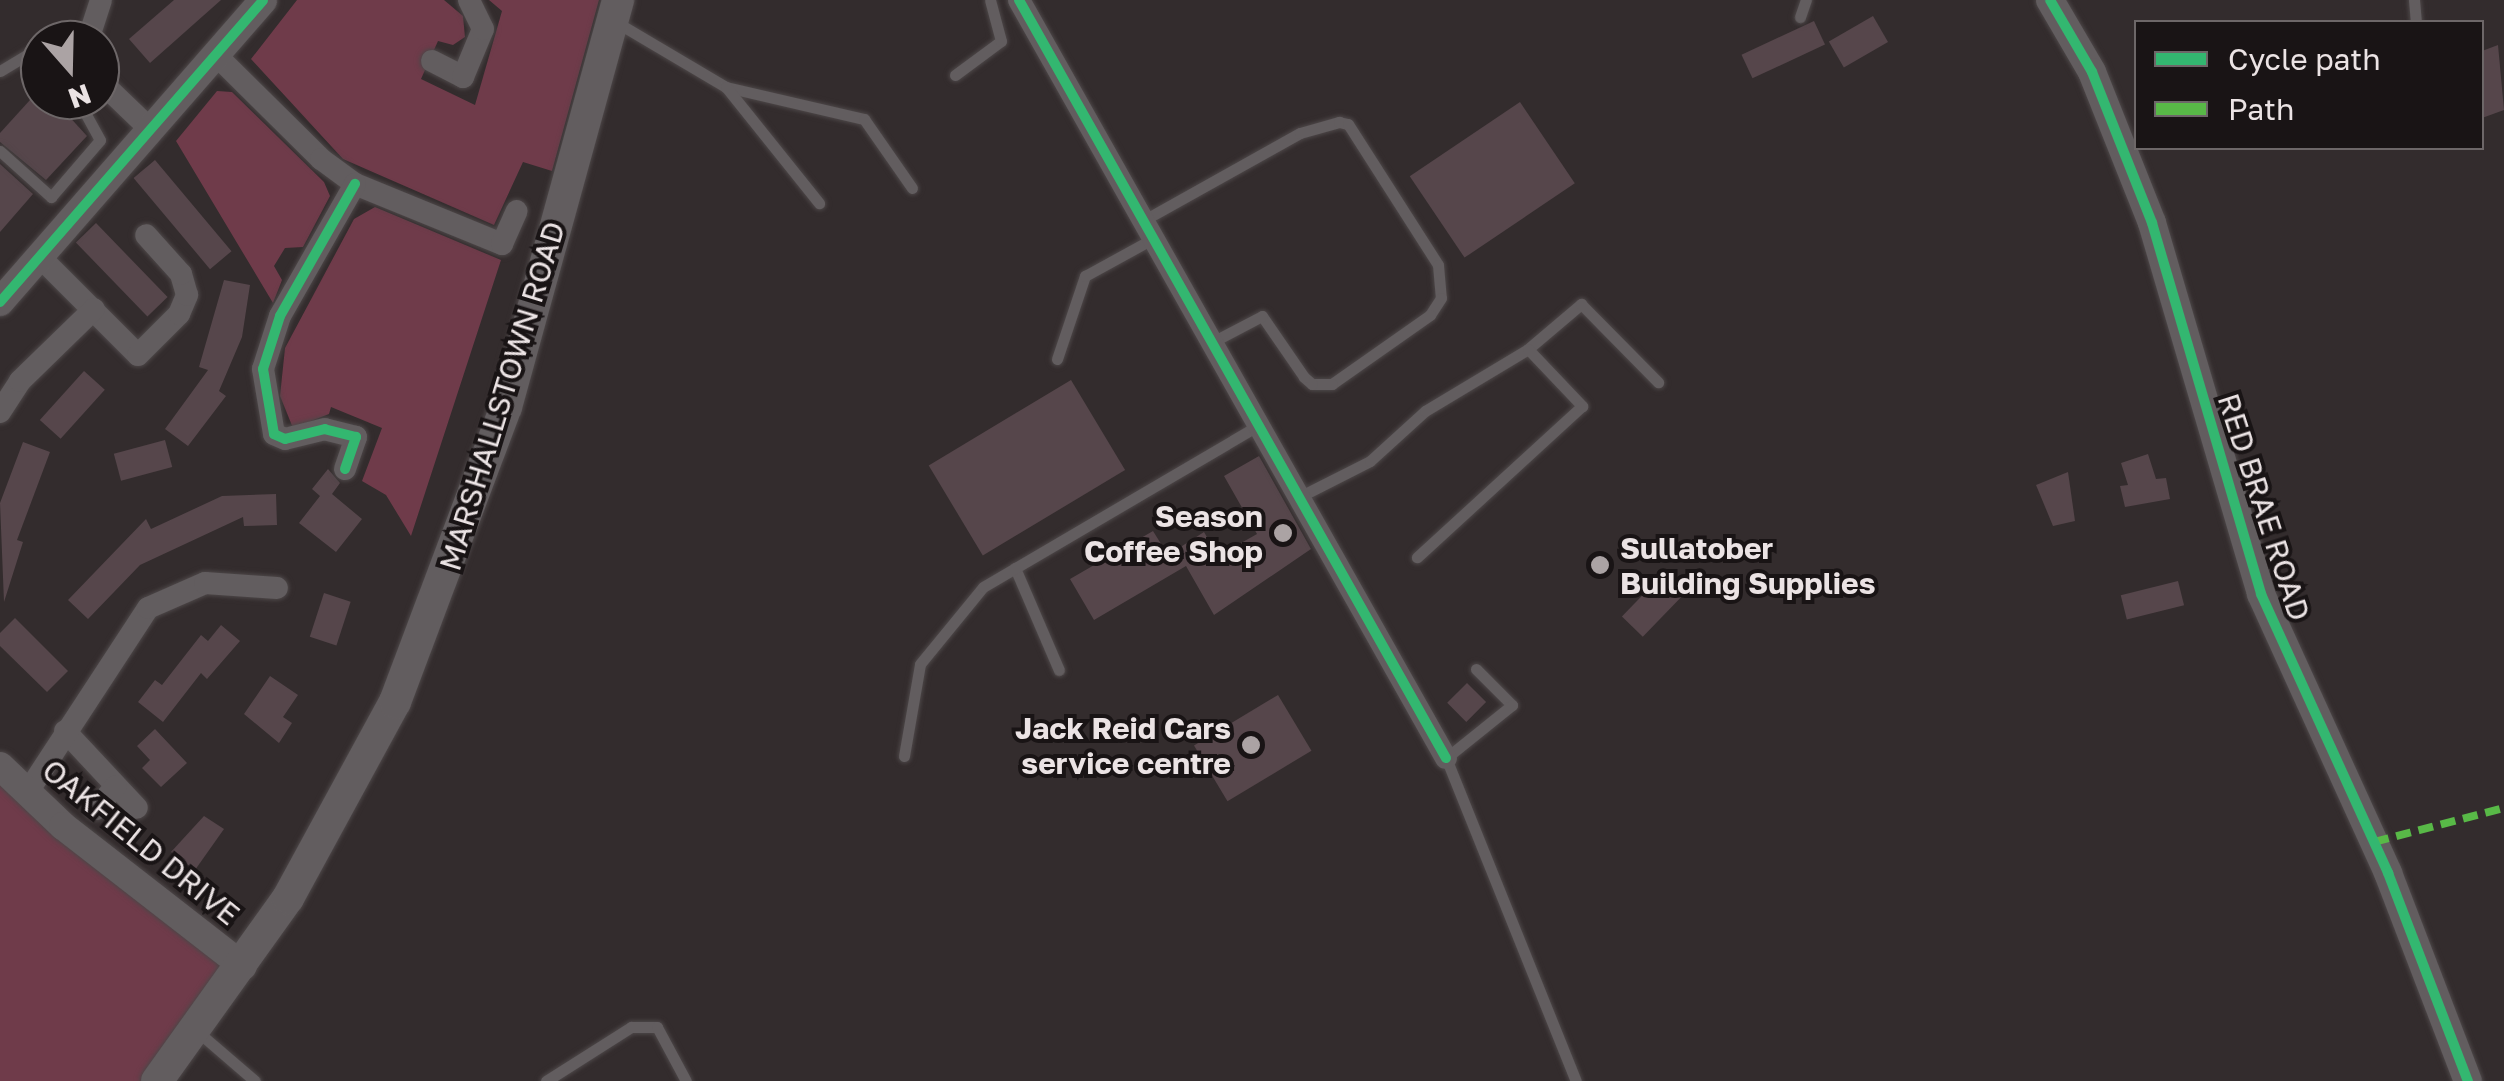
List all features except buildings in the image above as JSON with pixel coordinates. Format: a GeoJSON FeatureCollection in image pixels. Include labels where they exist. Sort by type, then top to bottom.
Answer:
{"type":"FeatureCollection","features":[{"type":"Feature","properties":{"kind":"main road","name":"MARSHALLSTOWN ROAD"},"geometry":{"type":"LineString","coordinates":[[158,1081],[288,898],[395,702],[448,573],[506,406],[616,10]]}},
{"type":"Feature","properties":{"kind":"street"},"geometry":{"type":"LineString","coordinates":[[0,302],[263,0]]}},
{"type":"Feature","properties":{"kind":"street"},"geometry":{"type":"LineString","coordinates":[[432,61],[463,77],[483,28],[469,0]]}},
{"type":"Feature","properties":{"kind":"street"},"geometry":{"type":"LineString","coordinates":[[1020,0],[1263,423],[1446,758]]}},
{"type":"Feature","properties":{"kind":"street","name":"RED BRAE ROAD"},"geometry":{"type":"LineString","coordinates":[[2050,0],[2131,149],[2261,594],[2388,873],[2468,1081]]}},
{"type":"Feature","properties":{"kind":"street"},"geometry":{"type":"LineString","coordinates":[[216,55],[321,159],[356,184],[502,244],[518,211]]}},
{"type":"Feature","properties":{"kind":"street"},"geometry":{"type":"LineString","coordinates":[[120,101],[150,129]]}},
{"type":"Feature","properties":{"kind":"street"},"geometry":{"type":"LineString","coordinates":[[345,469],[356,437],[325,429],[276,437],[263,368],[280,316],[356,184]]}},
{"type":"Feature","properties":{"kind":"street"},"geometry":{"type":"LineString","coordinates":[[38,255],[138,355],[182,310],[186,287],[146,235]]}},
{"type":"Feature","properties":{"kind":"street"},"geometry":{"type":"LineString","coordinates":[[0,412],[20,382],[94,309]]}},
{"type":"Feature","properties":{"kind":"street"},"geometry":{"type":"LineString","coordinates":[[27,793],[128,629],[157,601],[216,582],[277,588]]}},
{"type":"Feature","properties":{"kind":"street"},"geometry":{"type":"LineString","coordinates":[[65,731],[138,808]]}},
{"type":"Feature","properties":{"kind":"street","name":"OAKFIELD DRIVE"},"geometry":{"type":"LineString","coordinates":[[0,766],[27,793],[243,966]]}},
{"type":"Feature","properties":{"kind":"street"},"geometry":{"type":"LineString","coordinates":[[96,809],[116,786]]}},
{"type":"Feature","properties":{"kind":"lane"},"geometry":{"type":"LineString","coordinates":[[955,75],[1001,41],[990,0]]}},
{"type":"Feature","properties":{"kind":"lane"},"geometry":{"type":"LineString","coordinates":[[1800,17],[1806,0]]}},
{"type":"Feature","properties":{"kind":"lane"},"geometry":{"type":"LineString","coordinates":[[616,10],[726,87],[820,202]]}},
{"type":"Feature","properties":{"kind":"lane"},"geometry":{"type":"LineString","coordinates":[[726,87],[864,119],[912,188]]}},
{"type":"Feature","properties":{"kind":"lane"},"geometry":{"type":"LineString","coordinates":[[0,151],[52,197],[100,140],[89,120]]}},
{"type":"Feature","properties":{"kind":"lane"},"geometry":{"type":"LineString","coordinates":[[1057,359],[1084,276],[1151,228],[1300,133],[1339,122],[1348,124],[1438,265],[1441,298],[1430,315],[1332,384],[1322,387],[1304,376],[1262,316],[1216,340]]}},
{"type":"Feature","properties":{"kind":"lane"},"geometry":{"type":"LineString","coordinates":[[1302,495],[1370,461],[1425,411],[1528,349],[1580,304],[1658,382]]}},
{"type":"Feature","properties":{"kind":"lane"},"geometry":{"type":"LineString","coordinates":[[1417,557],[1582,406],[1528,349]]}},
{"type":"Feature","properties":{"kind":"lane"},"geometry":{"type":"LineString","coordinates":[[904,756],[920,664],[983,586],[1263,423]]}},
{"type":"Feature","properties":{"kind":"lane"},"geometry":{"type":"LineString","coordinates":[[1015,568],[1059,670]]}},
{"type":"Feature","properties":{"kind":"lane"},"geometry":{"type":"LineString","coordinates":[[1476,669],[1512,705],[1446,758],[1576,1081]]}},
{"type":"Feature","properties":{"kind":"lane"},"geometry":{"type":"LineString","coordinates":[[546,1081],[631,1027],[657,1027],[686,1081]]}},
{"type":"Feature","properties":{"kind":"lane"},"geometry":{"type":"LineString","coordinates":[[197,1030],[256,1081]]}},
{"type":"Feature","properties":{"kind":"shaded area"},"geometry":{"type":"Polygon","coordinates":[[[297,0],[444,0],[463,16],[465,37],[453,45],[438,41],[421,79],[475,105],[502,11],[489,0],[599,0],[552,171],[523,162],[494,225],[343,159],[251,59],[297,0]]]}},
{"type":"Feature","properties":{"kind":"shaded area"},"geometry":{"type":"Polygon","coordinates":[[[217,91],[232,92],[324,182],[330,196],[303,247],[285,248],[274,266],[282,280],[273,303],[176,141],[217,91]]]}},
{"type":"Feature","properties":{"kind":"shaded area"},"geometry":{"type":"Polygon","coordinates":[[[375,207],[501,260],[411,536],[386,495],[362,481],[382,428],[331,407],[329,414],[293,428],[280,396],[285,348],[354,219],[375,207]]]}},
{"type":"Feature","properties":{"kind":"shaded area"},"geometry":{"type":"Polygon","coordinates":[[[0,756],[243,966],[154,1081],[0,1081],[0,756]]]}},
{"type":"Feature","properties":{"kind":"marked path"},"geometry":{"type":"LineString","coordinates":[[2374,842],[2504,808]]}},
{"type":"Feature","properties":{"kind":"cycle path"},"geometry":{"type":"LineString","coordinates":[[0,302],[263,0]]}},
{"type":"Feature","properties":{"kind":"cycle path"},"geometry":{"type":"LineString","coordinates":[[1019,0],[1446,758]]}},
{"type":"Feature","properties":{"kind":"cycle path"},"geometry":{"type":"LineString","coordinates":[[2050,0],[2092,72],[2152,223],[2261,594],[2388,873],[2468,1081]]}},
{"type":"Feature","properties":{"kind":"cycle path"},"geometry":{"type":"LineString","coordinates":[[345,469],[356,437],[325,429],[285,439],[274,434],[263,369],[280,316],[355,184]]}},
{"type":"Feature","properties":{"kind":"place","name":"Season Coffee Shop"},"geometry":{"type":"Point","coordinates":[1283,533]}},
{"type":"Feature","properties":{"kind":"place","name":"Sullatober Building Supplies"},"geometry":{"type":"Point","coordinates":[1600,565]}},
{"type":"Feature","properties":{"kind":"place","name":"Jack Reid Cars service centre"},"geometry":{"type":"Point","coordinates":[1251,745]}}]}
